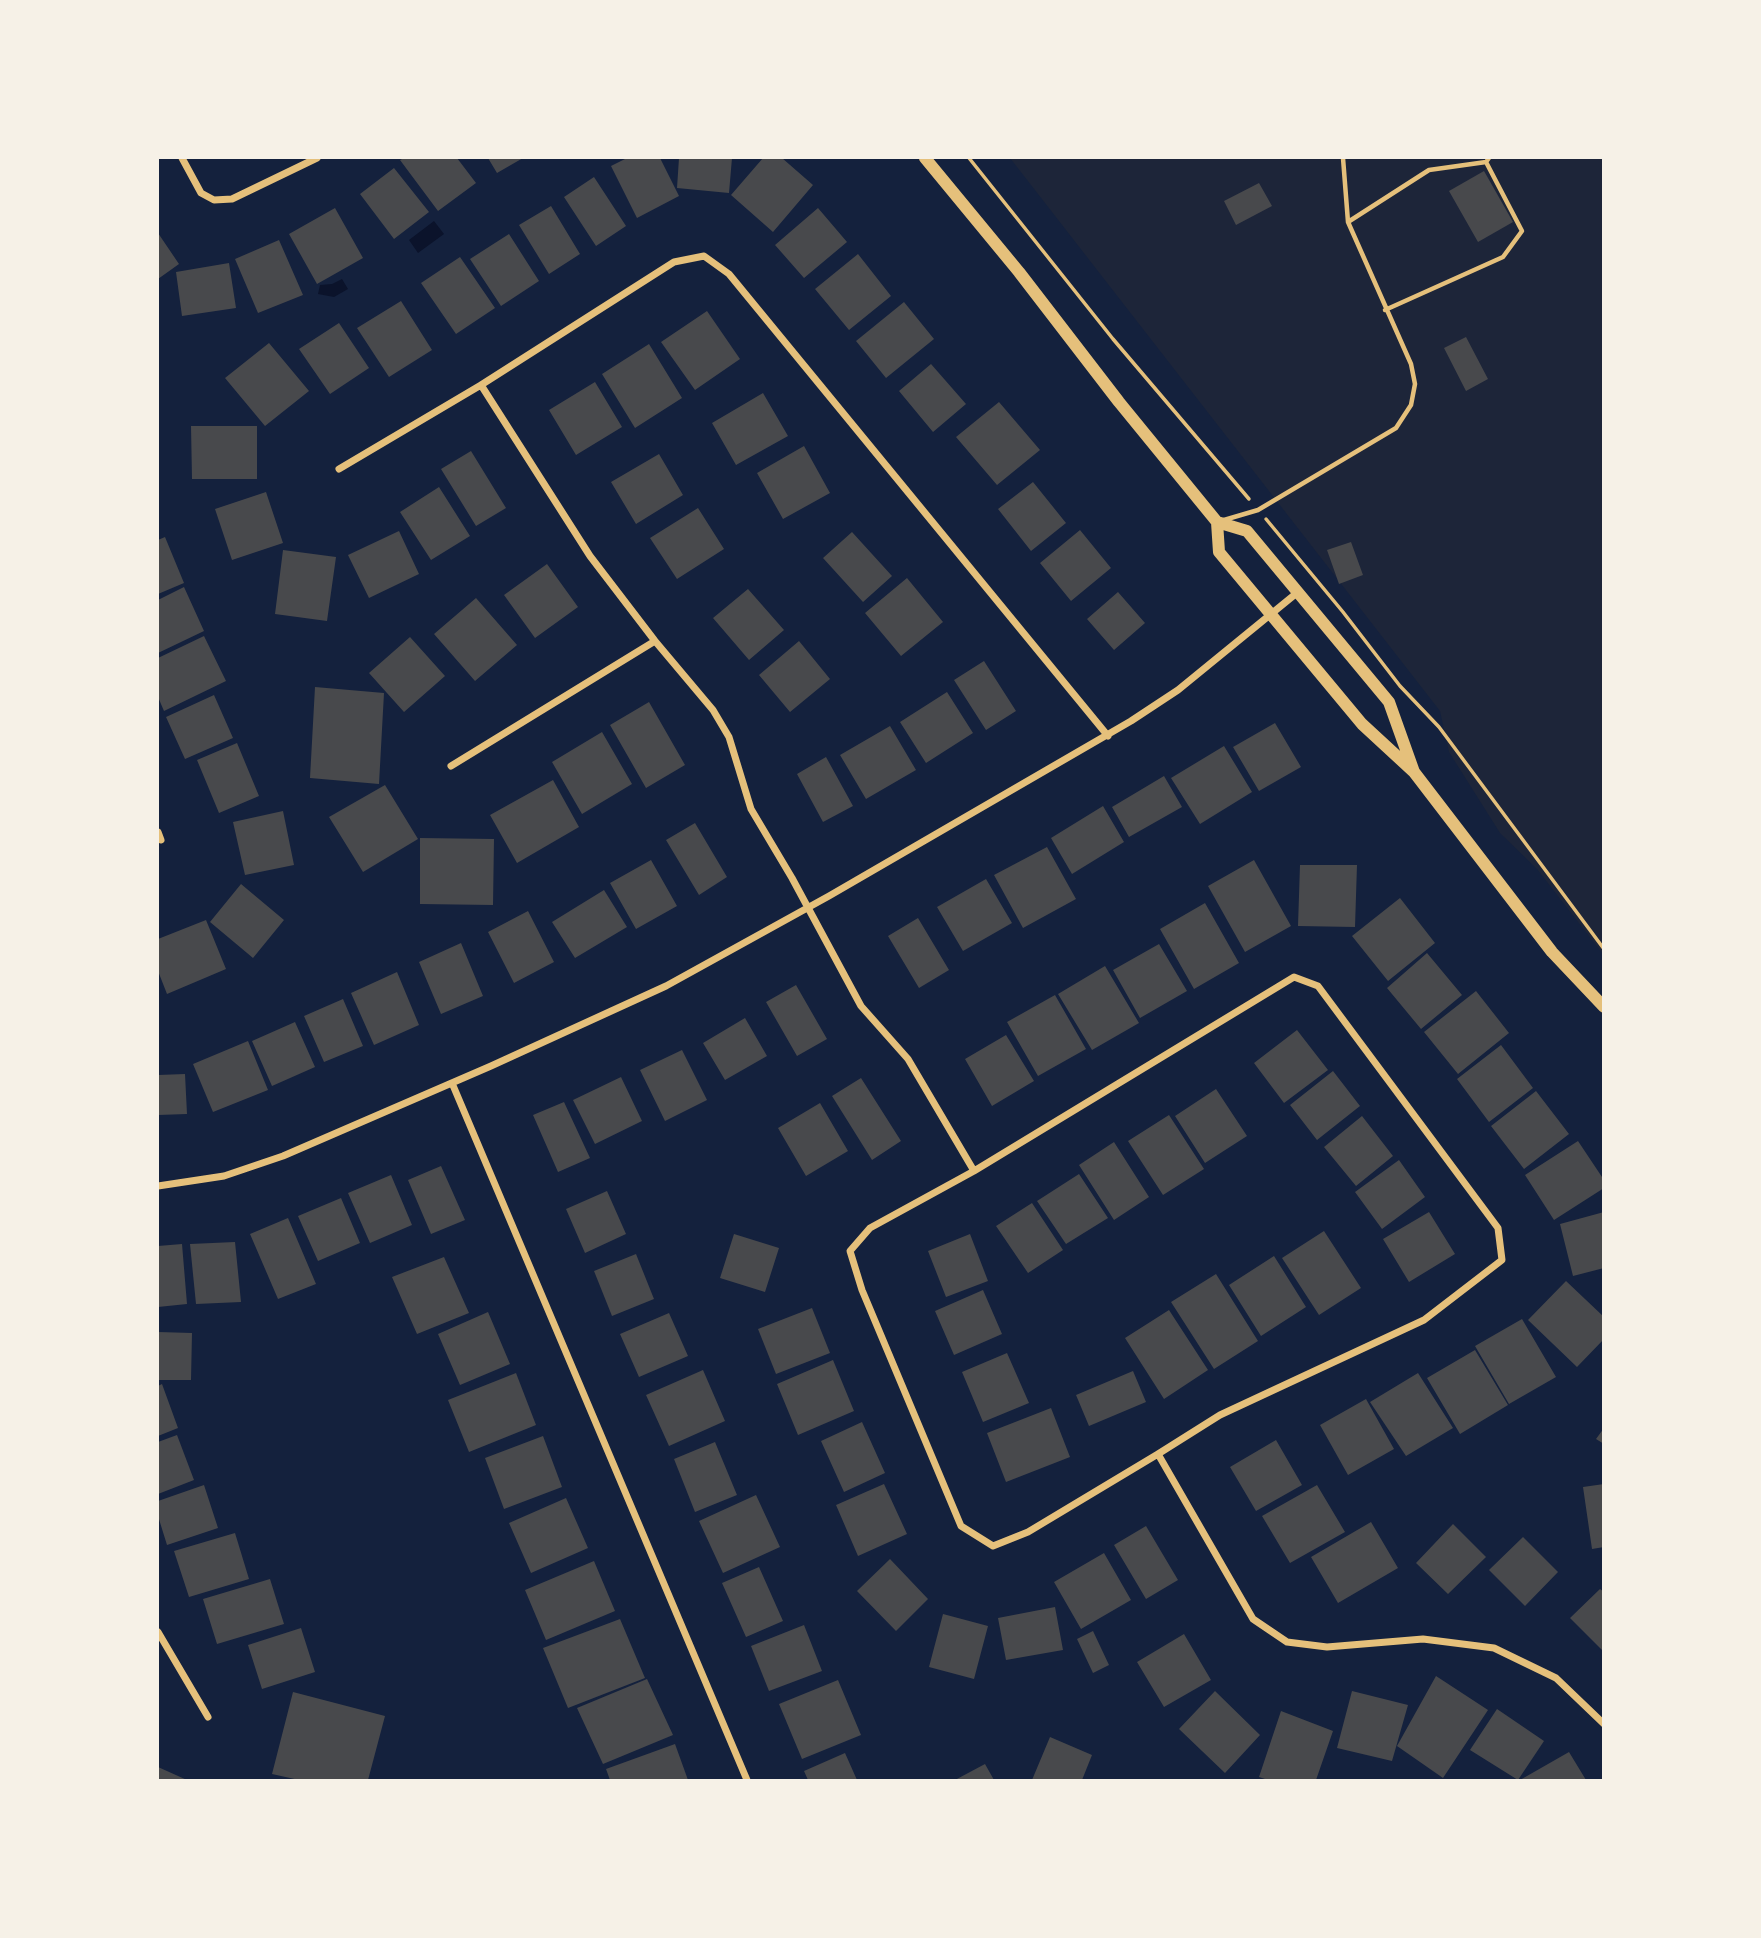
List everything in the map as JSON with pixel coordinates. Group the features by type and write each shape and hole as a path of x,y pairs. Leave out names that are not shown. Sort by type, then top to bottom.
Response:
{"main road":[{"path":"925,158 1217,522 1247,531 1389,702 1414,772"},
{"path":"1217,522 1219,552 1362,724 1414,772 1552,952 1604,1007"}],"street":[{"path":"182,158 201,193 214,200 232,199 317,158"},
{"path":"339,469 481,385 674,262 704,256 729,274 1108,736"},
{"path":"481,385 590,556 655,641 713,710 729,737 751,809 809,907 861,1006 908,1059 974,1171"},
{"path":"158,1186 194,1182 243,1171 283,1156 666,986 1108,736 1178,690 1298,592"},
{"path":"451,766 655,641"},
{"path":"158,832 161,841"},
{"path":"1294,977 1318,986 1498,1228 1502,1261 1424,1320 1220,1415 1158,1454 1028,1532 993,1546 961,1526 862,1290 850,1251 870,1228 974,1171 1294,977"},
{"path":"452,1083 747,1780"},
{"path":"1158,1454 1253,1619 1287,1642 1327,1647 1423,1639 1494,1648 1556,1678 1604,1724"},
{"path":"158,1632 208,1717"}],"lane":[{"path":"1217,522 1258,510 1347,459 1396,428 1411,405 1415,384 1411,364 1348,222 1343,158"},
{"path":"1348,222 1429,170 1488,160 1522,231 1503,257 1385,310"}],"path":[{"path":"969,158 1114,340 1343,612 1400,686 1439,727 1604,949"}],"shaded area":[{"path":"1010,158 1603,158 1603,954 1537,869 1500,833 1449,752 1440,711"},
{"path":"434,221 444,234 418,253 409,240"},
{"path":"342,279 348,289 334,297 318,294 320,285 332,284"}],"building":[{"path":"457,158 476,183 438,211 400,160"},
{"path":"488,158 523,158 497,173"},
{"path":"627,158 660,158 679,196 637,218 611,166"},
{"path":"679,158 732,158 729,193 677,188"},
{"path":"763,158 782,158 813,185 773,232 731,195"},
{"path":"394,168 429,212 394,239 360,194"},
{"path":"1484,171 1513,222 1478,242 1449,191"},
{"path":"594,177 626,226 596,246 564,197"},
{"path":"1259,183 1272,206 1236,225 1224,201"},
{"path":"551,206 580,254 549,274 519,225"},
{"path":"335,208 363,258 317,284 289,234"},
{"path":"818,208 847,242 804,278 775,245"},
{"path":"158,233 179,264 158,279"},
{"path":"509,234 539,281 501,306 470,259"},
{"path":"279,240 303,295 258,313 235,259"},
{"path":"858,254 891,296 849,330 815,289"},
{"path":"460,257 495,308 456,334 421,283"},
{"path":"229,263 236,308 182,316 176,272"},
{"path":"401,301 432,350 389,377 357,328"},
{"path":"904,302 934,339 886,378 856,341"},
{"path":"707,311 740,359 695,390 661,342"},
{"path":"339,323 369,368 330,394 299,349"},
{"path":"1466,337 1488,379 1466,391 1444,348"},
{"path":"269,343 309,391 265,426 225,378"},
{"path":"649,344 682,398 635,428 602,374"},
{"path":"931,364 966,404 933,432 899,391"},
{"path":"595,382 622,427 576,455 549,410"},
{"path":"763,393 788,436 736,465 712,423"},
{"path":"999,402 1040,450 997,485 956,437"},
{"path":"191,426 257,426 257,479 192,479"},
{"path":"804,446 830,493 783,519 757,473"},
{"path":"471,451 506,508 476,526 441,469"},
{"path":"659,454 683,495 636,524 611,482"},
{"path":"1033,482 1066,523 1031,551 998,509"},
{"path":"439,487 470,536 431,560 400,512"},
{"path":"266,492 283,543 232,560 215,509"},
{"path":"698,508 724,549 677,579 650,538"},
{"path":"1080,530 1111,568 1071,601 1040,563"},
{"path":"399,531 419,574 369,598 348,555"},
{"path":"852,532 892,576 863,602 823,558"},
{"path":"165,537 184,583 158,594 158,540"},
{"path":"1351,542 1363,575 1339,584 1327,550"},
{"path":"283,550 336,557 327,621 275,614"},
{"path":"547,564 578,607 535,638 504,595"},
{"path":"907,578 943,622 901,656 865,613"},
{"path":"184,587 204,631 158,653 158,600"},
{"path":"748,589 784,630 749,660 713,618"},
{"path":"1118,592 1145,623 1114,650 1087,619"},
{"path":"476,598 517,645 475,681 434,634"},
{"path":"204,636 226,681 164,711 158,697 158,658"},
{"path":"410,637 445,676 404,712 369,673"},
{"path":"799,641 830,679 790,712 759,675"},
{"path":"984,661 1016,711 986,730 954,680"},
{"path":"315,687 384,693 379,784 310,778"},
{"path":"947,692 973,733 926,763 900,722"},
{"path":"214,695 233,738 185,759 166,717"},
{"path":"649,702 685,765 646,788 610,725"},
{"path":"1275,723 1301,767 1259,791 1233,747"},
{"path":"890,726 916,770 866,799 840,755"},
{"path":"602,732 632,784 582,814 552,762"},
{"path":"237,743 259,796 219,813 197,760"},
{"path":"1224,746 1252,792 1200,824 1171,778"},
{"path":"826,757 853,806 823,822 797,774"},
{"path":"1164,776 1182,807 1129,837 1112,807"},
{"path":"553,780 579,827 517,863 490,815"},
{"path":"385,785 418,839 363,872 329,817"},
{"path":"1103,806 1124,842 1072,874 1051,838"},
{"path":"283,811 294,865 245,875 233,822"},
{"path":"695,823 727,877 699,895 666,840"},
{"path":"420,838 494,839 493,905 420,904"},
{"path":"1047,847 1076,899 1023,928 994,875"},
{"path":"651,860 677,906 636,929 610,883"},
{"path":"1254,860 1291,926 1245,952 1208,886"},
{"path":"1300,865 1357,865 1355,927 1298,926"},
{"path":"986,879 1012,923 963,951 937,907"},
{"path":"241,884 284,920 253,958 210,922"},
{"path":"604,890 627,927 575,958 552,922"},
{"path":"1400,898 1435,943 1388,981 1352,936"},
{"path":"1205,903 1239,963 1194,989 1160,929"},
{"path":"528,911 554,962 514,983 488,932"},
{"path":"918,918 949,970 919,988 888,936"},
{"path":"206,920 226,969 167,994 158,971 158,939"},
{"path":"461,943 483,996 441,1014 419,962"},
{"path":"1159,944 1187,991 1140,1018 1113,970"},
{"path":"1427,953 1462,995 1421,1029 1387,988"},
{"path":"1105,966 1139,1023 1092,1050 1058,994"},
{"path":"397,972 419,1025 374,1045 351,993"},
{"path":"796,985 827,1039 797,1056 766,1002"},
{"path":"1476,991 1509,1033 1458,1074 1424,1032"},
{"path":"1055,995 1086,1049 1038,1076 1007,1022"},
{"path":"343,999 363,1046 324,1062 304,1016"},
{"path":"745,1018 767,1056 725,1080 703,1043"},
{"path":"295,1022 315,1067 272,1086 252,1041"},
{"path":"1297,1030 1328,1070 1284,1103 1254,1063"},
{"path":"1006,1035 1034,1081 992,1106 965,1059"},
{"path":"248,1041 268,1090 213,1112 193,1064"},
{"path":"1501,1045 1533,1088 1489,1122 1457,1079"},
{"path":"682,1050 707,1100 665,1121 640,1070"},
{"path":"1333,1071 1360,1106 1317,1140 1290,1105"},
{"path":"185,1074 187,1114 158,1115 158,1075"},
{"path":"621,1077 642,1121 595,1144 573,1100"},
{"path":"861,1078 901,1141 872,1160 832,1096"},
{"path":"1216,1089 1247,1136 1205,1163 1175,1116"},
{"path":"1536,1091 1569,1134 1524,1169 1491,1126"},
{"path":"564,1102 590,1158 558,1172 533,1115"},
{"path":"820,1103 848,1151 806,1176 778,1128"},
{"path":"1169,1115 1204,1169 1163,1195 1128,1141"},
{"path":"1362,1116 1393,1156 1356,1186 1324,1147"},
{"path":"1578,1141 1604,1180 1604,1188 1554,1220 1525,1175"},
{"path":"1114,1142 1149,1197 1114,1220 1079,1165"},
{"path":"1399,1160 1425,1197 1382,1229 1355,1192"},
{"path":"441,1166 465,1220 431,1234 408,1180"},
{"path":"1079,1174 1108,1218 1066,1244 1037,1201"},
{"path":"391,1175 412,1225 370,1243 348,1193"},
{"path":"607,1191 626,1234 585,1253 566,1209"},
{"path":"341,1198 360,1243 318,1261 298,1216"},
{"path":"1032,1203 1063,1250 1028,1273 996,1226"},
{"path":"1429,1212 1455,1254 1409,1282 1383,1239"},
{"path":"1604,1212 1604,1268 1573,1276 1560,1224"},
{"path":"288,1218 316,1284 278,1299 250,1234"},
{"path":"1324,1231 1361,1288 1319,1315 1282,1258"},
{"path":"734,1234 779,1248 765,1292 720,1278"},
{"path":"970,1234 988,1281 946,1297 928,1251"},
{"path":"235,1242 241,1302 196,1304 190,1244"},
{"path":"182,1244 187,1304 158,1307 158,1246"},
{"path":"636,1254 654,1299 612,1316 594,1271"},
{"path":"1274,1256 1306,1307 1261,1336 1229,1285"},
{"path":"444,1257 469,1313 417,1334 392,1277"},
{"path":"1216,1274 1258,1341 1214,1369 1171,1302"},
{"path":"1566,1281 1604,1317 1604,1339 1577,1367 1528,1320"},
{"path":"983,1290 1002,1334 954,1355 935,1311"},
{"path":"812,1308 830,1353 776,1374 758,1329"},
{"path":"1169,1310 1208,1370 1164,1399 1125,1338"},
{"path":"488,1312 510,1364 460,1385 438,1334"},
{"path":"669,1313 688,1356 639,1377 620,1334"},
{"path":"1522,1319 1556,1377 1509,1404 1475,1346"},
{"path":"158,1332 192,1333 191,1380 158,1380"},
{"path":"1475,1350 1508,1405 1460,1434 1427,1378"},
{"path":"1007,1353 1029,1403 983,1422 962,1372"},
{"path":"833,1360 854,1411 798,1435 777,1384"},
{"path":"703,1370 725,1421 669,1446 646,1395"},
{"path":"1133,1371 1146,1402 1089,1426 1076,1395"},
{"path":"516,1373 536,1425 469,1452 448,1400"},
{"path":"1418,1373 1453,1428 1406,1456 1370,1402"},
{"path":"162,1384 178,1428 158,1436 158,1386"},
{"path":"1366,1399 1394,1449 1348,1475 1320,1425"},
{"path":"1051,1408 1070,1457 1006,1482 987,1433"},
{"path":"862,1422 885,1473 844,1492 821,1441"},
{"path":"1604,1428 1604,1444 1596,1439"},
{"path":"177,1435 194,1480 158,1494 158,1442"},
{"path":"543,1436 562,1487 504,1509 485,1458"},
{"path":"1276,1440 1302,1485 1256,1511 1230,1467"},
{"path":"715,1442 737,1495 695,1512 674,1459"},
{"path":"884,1484 907,1534 858,1556 836,1505"},
{"path":"1604,1484 1604,1547 1592,1549 1583,1487"},
{"path":"204,1485 218,1528 167,1545 158,1516 158,1501"},
{"path":"1317,1485 1345,1532 1290,1563 1262,1516"},
{"path":"756,1495 780,1547 723,1573 699,1521"},
{"path":"566,1498 588,1548 531,1573 509,1523"},
{"path":"1371,1522 1398,1568 1338,1603 1311,1557"},
{"path":"1453,1524 1486,1557 1448,1594 1416,1563"},
{"path":"1146,1526 1178,1580 1146,1599 1114,1545"},
{"path":"235,1533 249,1579 189,1597 174,1551"},
{"path":"1523,1537 1558,1572 1525,1606 1489,1570"},
{"path":"1104,1553 1131,1600 1081,1629 1054,1582"},
{"path":"890,1559 928,1599 896,1631 857,1591"},
{"path":"594,1561 615,1611 546,1640 525,1590"},
{"path":"759,1567 783,1621 746,1637 722,1583"},
{"path":"270,1579 284,1624 217,1644 203,1599"},
{"path":"1600,1589 1604,1592 1604,1652 1570,1618"},
{"path":"1055,1607 1063,1650 1006,1660 998,1618"},
{"path":"943,1614 988,1626 974,1679 929,1667"},
{"path":"620,1619 645,1678 568,1708 543,1648"},
{"path":"804,1625 822,1671 769,1691 751,1646"},
{"path":"301,1628 315,1672 262,1689 248,1645"},
{"path":"1093,1631 1109,1665 1093,1673 1077,1639"},
{"path":"1184,1634 1211,1680 1164,1707 1137,1662"},
{"path":"1436,1676 1488,1710 1443,1778 1397,1746"},
{"path":"647,1679 673,1735 603,1764 577,1708"},
{"path":"838,1680 861,1735 802,1759 779,1704"},
{"path":"1215,1691 1260,1735 1225,1773 1179,1729"},
{"path":"1352,1691 1408,1705 1392,1761 1337,1748"},
{"path":"293,1692 385,1716 368,1780 299,1780 272,1774"},
{"path":"1497,1709 1544,1741 1518,1780 1470,1750"},
{"path":"1281,1711 1333,1731 1316,1780 1268,1780 1259,1777"},
{"path":"1050,1737 1092,1755 1082,1780 1032,1780"},
{"path":"675,1744 688,1780 610,1780 606,1769"},
{"path":"1569,1752 1586,1780 1520,1780"},
{"path":"845,1753 857,1780 808,1780 804,1771"},
{"path":"985,1764 994,1780 955,1780"},
{"path":"158,1767 187,1780 158,1780"}]}
